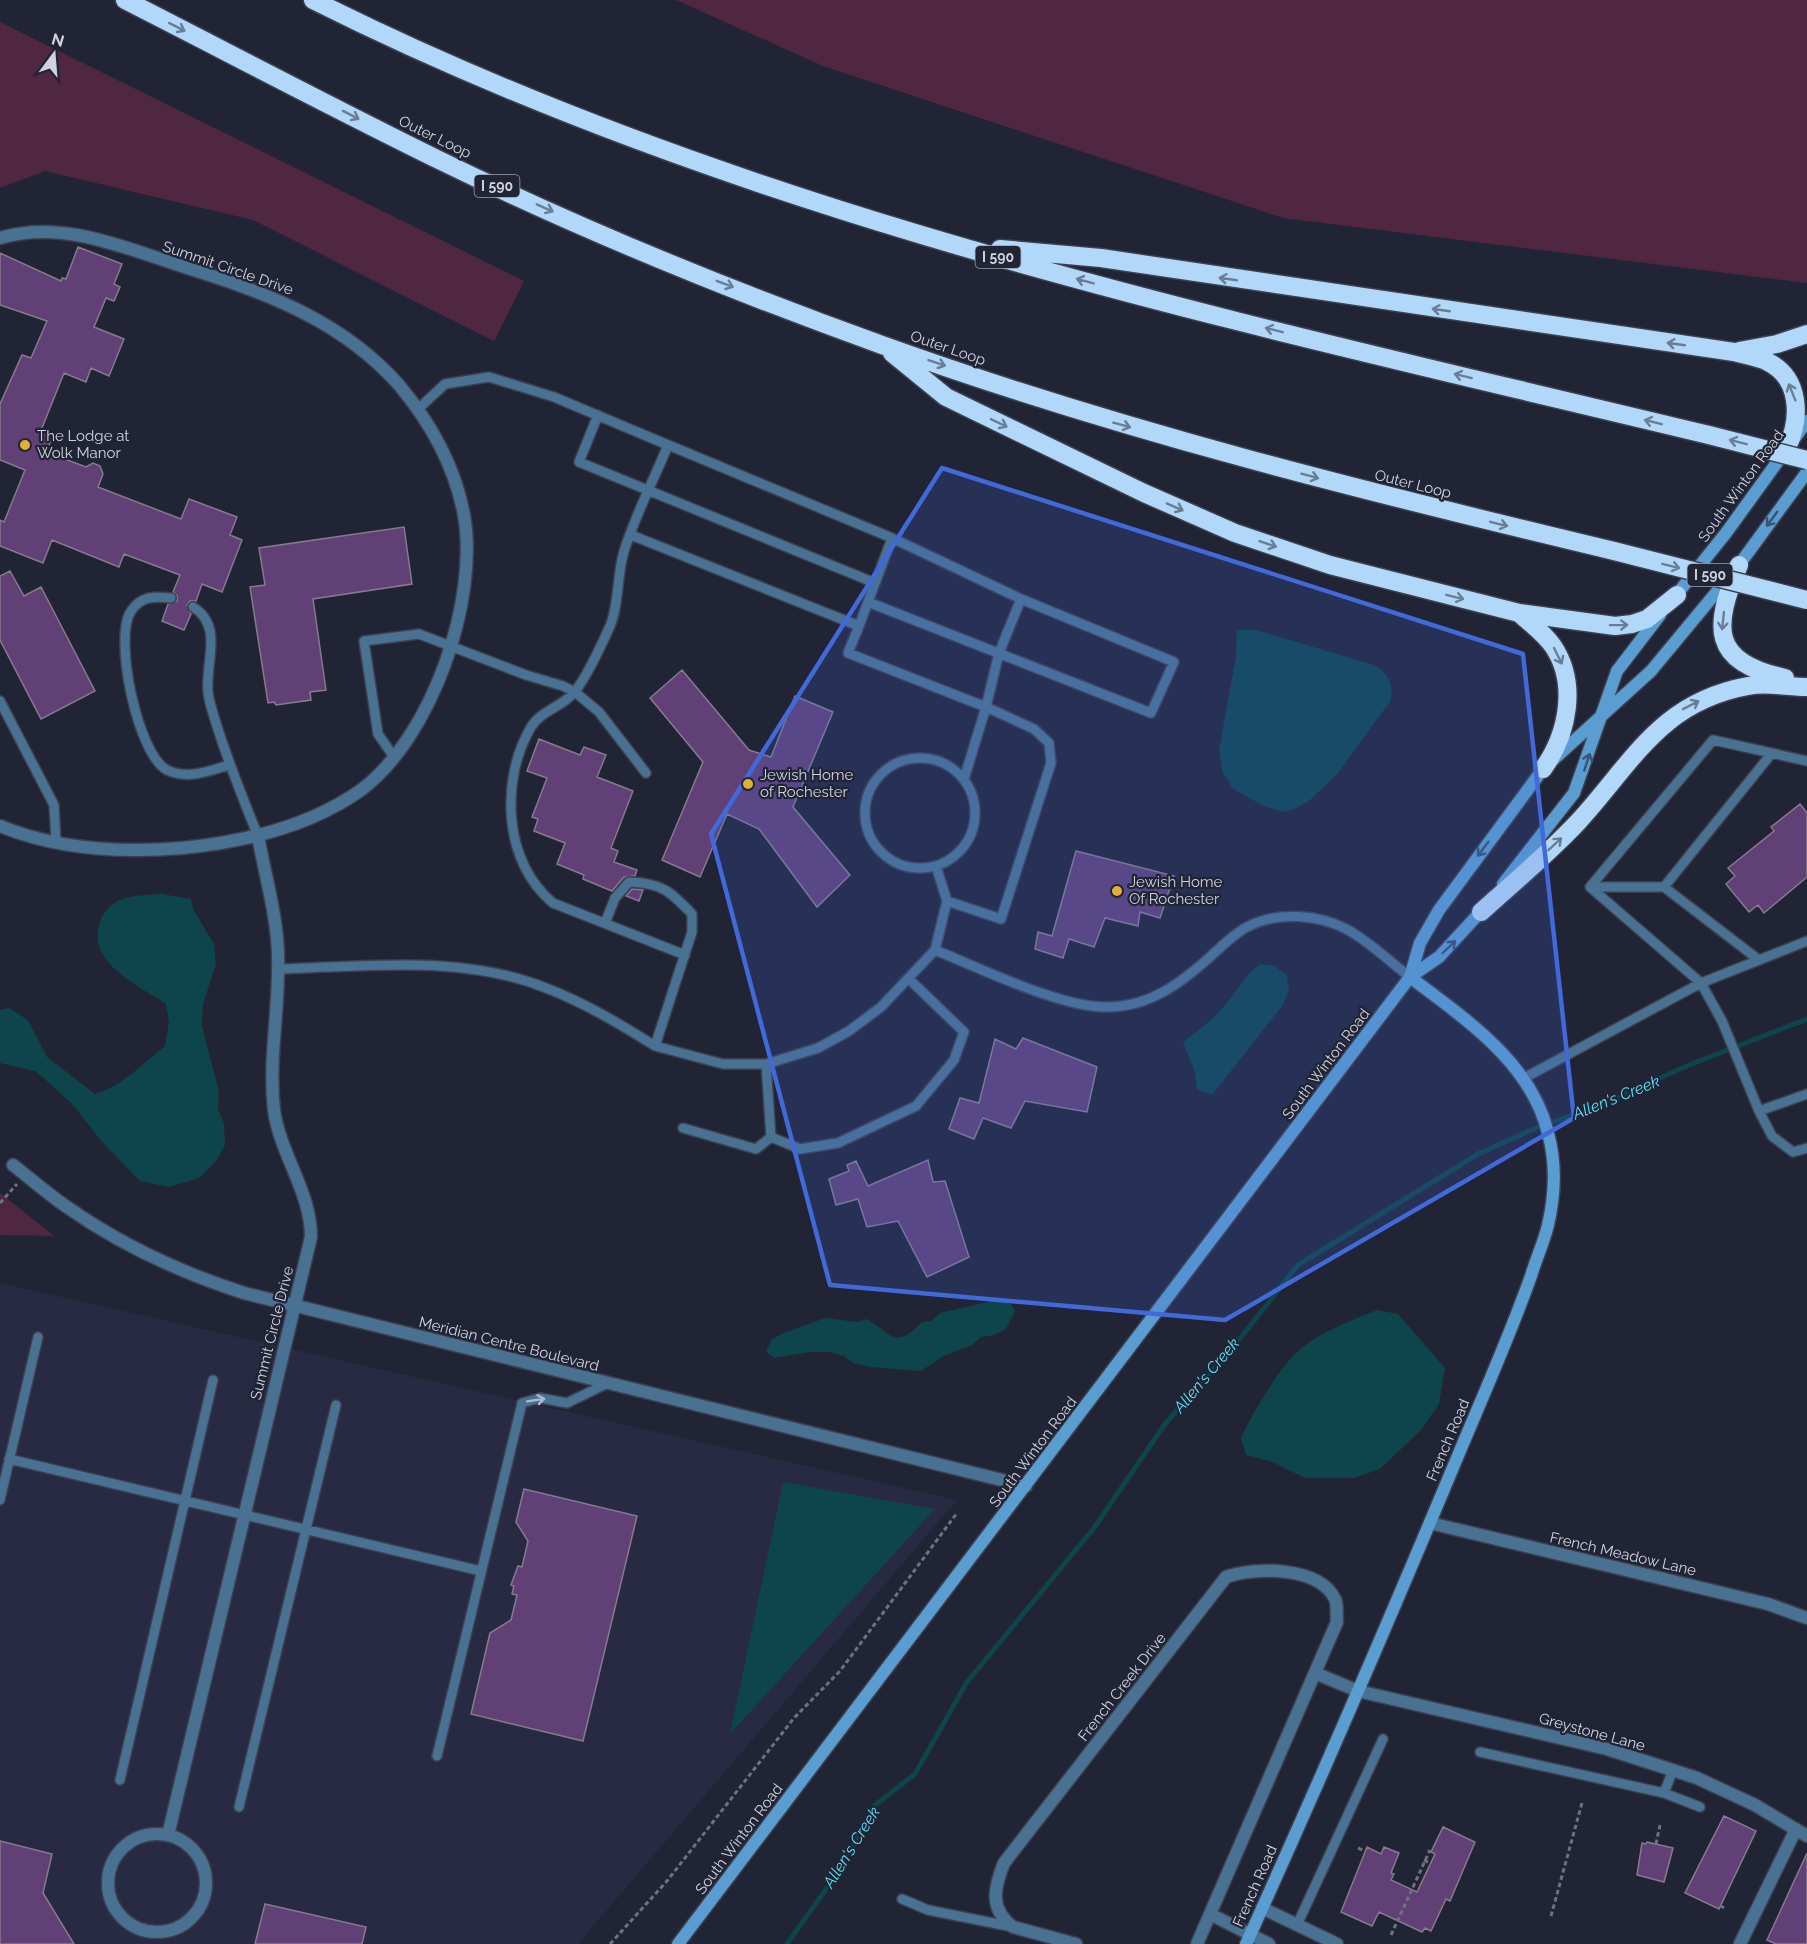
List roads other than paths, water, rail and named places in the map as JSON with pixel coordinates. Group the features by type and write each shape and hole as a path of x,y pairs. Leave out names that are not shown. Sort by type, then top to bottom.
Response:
{"highway":[{"name":"Outer Loop","path":"124,0 442,161 646,253 881,345 1106,421 1353,488 1807,600"},
{"name":"I 590","path":"313,0 406,47 651,147 954,245 1164,303 1807,460"},
{"path":"954,245 1101,258 1734,352 1772,365 1790,386 1797,413 1787,448"},
{"path":"1734,352 1777,344 1807,334"},
{"path":"881,345 946,397 1189,514 1257,541 1330,565 1519,613 1623,626 1647,619 1677,595"},
{"path":"1739,565 1722,616 1724,642 1737,659 1757,671 1807,685"},
{"path":"1519,613 1553,647 1562,665 1566,684 1564,725 1555,751 1544,769"},
{"path":"1481,912 1569,831 1644,742 1680,711 1709,696 1750,685 1807,685"}],"main road":[{"name":"South Winton Road","path":"678,1944 1410,977 1439,957 1481,912 1574,793 1621,665 1677,595 1807,421"},
{"name":"South Winton Road","path":"1410,977 1420,943 1439,910 1544,769 1651,671 1739,565 1807,472"},
{"name":"French Road","path":"1248,1939 1358,1692 1520,1305 1548,1226 1553,1199 1552,1154 1548,1132 1540,1104 1524,1078 1465,1020 1410,977"}],"street":[{"name":"Summit Circle Drive","path":"0,238 17,232 46,230 80,235 274,298 324,323 355,345 392,378 436,437 446,458 464,514 466,572 458,617 426,709 394,757 370,782 321,814 258,836 158,850 117,850 56,842 0,826"},
{"name":"Summit Circle Drive","path":"168,1835 311,1237 311,1217 275,1116 271,1082 278,1005 278,951 258,836"},
{"name":"Meridian Centre Boulevard","path":"13,1165 67,1207 119,1240 205,1280 293,1307 1026,1486"},
{"name":"French Meadow Lane","path":"1430,1523 1768,1604 1807,1618"},
{"name":"French Creek Drive","path":"1013,1927 999,1914 996,1904 996,1883 1004,1863 1226,1577 1238,1573 1290,1572 1308,1576 1325,1585 1336,1600 1336,1622 1197,1944"},
{"path":"1315,1673 1358,1692"},
{"name":"Greystone Lane","path":"1358,1692 1607,1749 1673,1770 1716,1787 1807,1836"},
{"path":"1740,1944 1796,1829"},
{"path":"153,1834 168,1835 184,1842 197,1853 204,1868 207,1885 203,1902 194,1916 181,1926 164,1931 147,1931 128,1922 112,1903 109,1888 110,1872 115,1858 132,1842 153,1834"},
{"path":"1262,1908 1337,1944"},
{"path":"1210,1914 1248,1939 1269,1944"},
{"path":"1013,1927 1076,1944"}],"lane":[{"path":"417,410 445,384 489,377 554,397 892,538 1021,599 1174,662 1152,713 868,602"},
{"path":"597,415 579,462 875,583"},
{"path":"666,444 668,445 623,554 611,624 575,692 543,714 531,726 515,765 510,793 510,816 520,852 538,890 552,903 685,955"},
{"path":"631,535 859,626"},
{"path":"892,538 848,653 986,707 1034,729 1049,743 1051,763 1001,919 947,901"},
{"path":"171,598 153,596 142,600 127,619 127,675 136,713 154,756 164,769 194,775 229,765"},
{"path":"964,779 986,707 999,653 1021,599"},
{"path":"193,607 204,614 212,630 207,673 208,694 229,765 258,836"},
{"path":"394,757 378,734 364,641 419,634 575,692 599,712 646,773"},
{"path":"0,701 54,805 56,842"},
{"path":"1590,887 1713,740 1807,761"},
{"path":"1664,887 1772,753"},
{"path":"915,758 933,759 950,767 964,779 972,795 975,812 973,830 965,846 952,858 936,866 909,866 884,855 872,841 865,824 865,805 870,787 881,773 897,762 915,758"},
{"path":"278,969 435,965 496,973 545,987 572,999 600,1012 655,1046 723,1064 766,1064 818,1048 849,1031 881,1007 935,950 947,901 936,866"},
{"path":"605,923 615,898 629,882 648,882 669,890 692,914 692,932 655,1046"},
{"path":"1590,887 1664,887 1759,960"},
{"path":"1590,887 1701,983 1722,1021 1750,1091 1772,1136 1793,1152 1807,1148"},
{"path":"935,950 1055,997 1082,1005 1108,1007 1142,1002 1169,990 1246,927 1268,919 1311,918 1349,931 1410,977"},
{"path":"1524,1078 1701,983 1807,941"},
{"path":"771,1137 800,1149 837,1143 916,1106 954,1060 964,1032 909,980"},
{"path":"766,1064 771,1137"},
{"path":"1759,1111 1807,1094"},
{"path":"683,1128 756,1149 771,1137"},
{"path":"0,1500 38,1337"},
{"path":"120,1780 213,1380"},
{"path":"437,1756 522,1403 540,1398 567,1403 608,1383"},
{"path":"238,1807 336,1405"},
{"path":"9,1459 481,1571"},
{"path":"1298,1925 1383,1739"},
{"path":"1480,1752 1664,1793 1700,1807"},
{"path":"1664,1793 1673,1770"},
{"path":"902,1899 928,1910 1013,1927"}],"waterway":[{"name":"Allen's Creek","path":"787,1944 841,1868 874,1806 915,1774 967,1682 1094,1528 1165,1424 1235,1345 1298,1265 1478,1154 1536,1128 1596,1107 1689,1065 1807,1019"}],"place":[{"name":"The Lodge at Wolk Manor","path":"25,445"},
{"name":"Jewish Home of Rochester","path":"748,784"},
{"name":"Jewish Home Of Rochester","path":"1117,891"}]}
